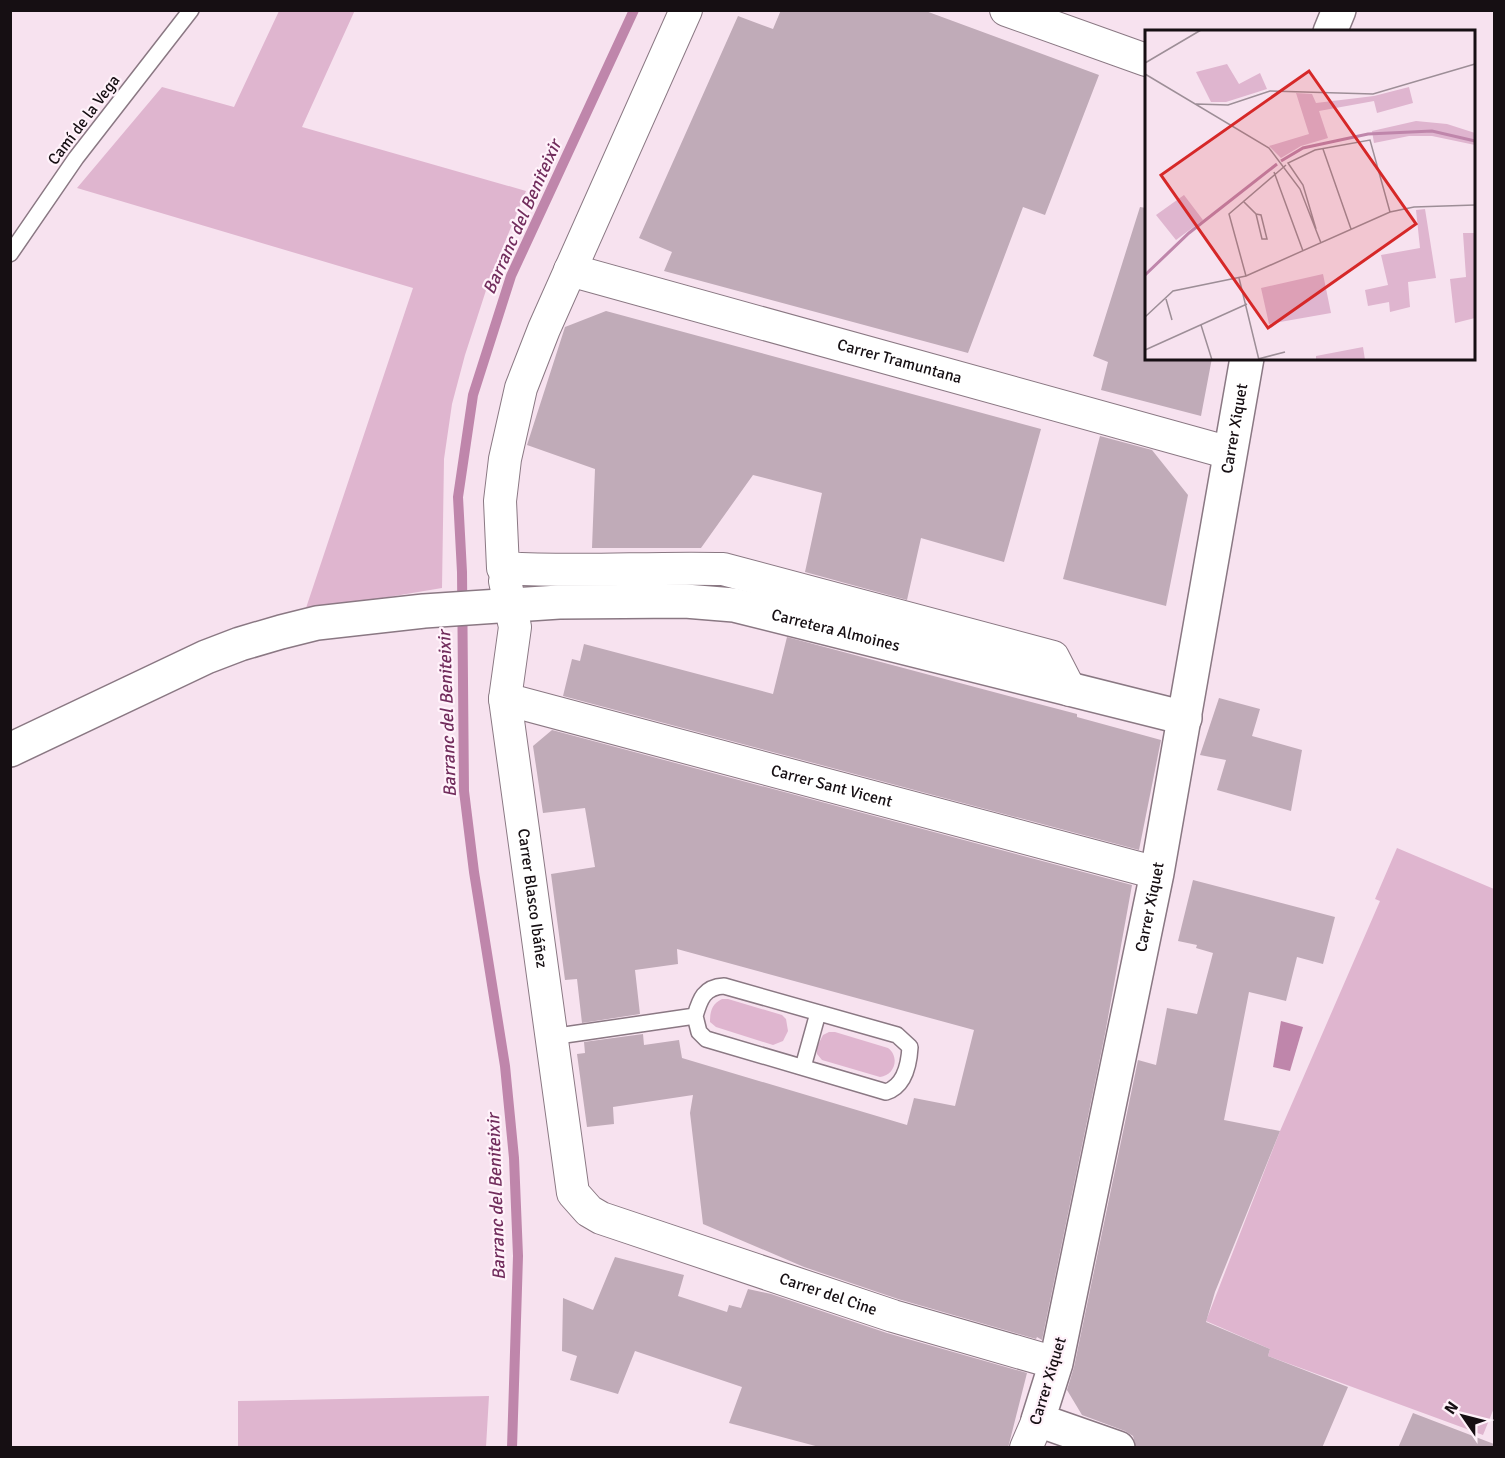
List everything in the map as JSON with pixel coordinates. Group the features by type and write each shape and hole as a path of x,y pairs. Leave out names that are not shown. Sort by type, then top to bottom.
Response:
{"street":[{"name":"Carrer Blasco Ibáñez","path":"601,1218 589,1211 573,1193 551,1038 505,699 515,627 503,568 500,501 505,459 521,388 570,270 686,10"},
{"path":"1006,10 1145,60"},
{"path":"1331,30 1339,10"},
{"name":"Carrer Tramuntana","path":"570,270 1230,453"},
{"name":"Carrer Xiquet","path":"1032,1434 1056,1363 1157,873 1247,360"},
{"path":"503,568 555,571 723,569 1053,657 1070,690"},
{"name":"Carretera Almoines","path":"10,750 206,657 281,632 317,623 424,610 559,602 685,601 734,604 1185,718"},
{"name":"Carrer Sant Vicent","path":"505,699 1157,873"},
{"name":"Carrer del Cine","path":"601,1218 893,1316 1056,1363"},
{"path":"1032,1434 1118,1448"}],"lane":[{"name":"Camí de la Vega","path":"10,254 76,158 191,10"},
{"path":"724,986 897,1035 910,1047 906,1069 896,1089 886,1092 706,1039 699,1032 695,1016 700,999 707,990 724,986"},
{"path":"803,1067 818,1013"},
{"path":"551,1038 695,1016"}],"shaded area":[{"path":"355,10 302,127 526,191 490,278 452,404 444,459 442,588 305,611 413,288 77,188 162,87 234,107 279,11"},
{"path":"1397,848 1494,889 1494,1408 1483,1435 1268,1356 1270,1349 1206,1321 1280,1131 1380,901 1375,899"},
{"path":"722,999 782,1015 786,1019 788,1031 783,1041 773,1045 716,1027 710,1022 711,1011"},
{"path":"1281,1021 1303,1027 1290,1071 1273,1067"},
{"path":"829,1032 888,1048 895,1061 892,1069 885,1076 880,1077 822,1060 817,1054 817,1047 823,1035"},
{"path":"489,1396 486,1447 238,1447 238,1401"}],"building":[{"path":"781,10 923,10 1099,75 1045,215 1023,207 968,353 664,271 672,252 639,238 738,16 773,29"},
{"path":"1140,207 1145,208 1145,360 1212,360 1201,416 1101,390 1108,362 1093,356"},
{"path":"606,311 1041,429 1004,562 921,538 907,600 805,572 822,493 753,475 701,548 592,548 595,469 527,445 565,327"},
{"path":"1100,436 1152,450 1188,495 1166,606 1063,579"},
{"path":"787,637 1077,714 1077,717 1161,740 1139,850 563,696 572,659 580,661 584,644 773,694"},
{"path":"1219,698 1260,709 1252,736 1302,750 1291,811 1217,790 1226,760 1200,755"},
{"path":"552,730 1132,885 1105,1034 1042,1340 898,1299 804,1267 703,1224 690,1113 693,1095 613,1107 614,1124 587,1127 577,1054 585,1053 584,1042 643,1034 644,1045 679,1040 682,1058 907,1125 914,1098 955,1106 974,1030 677,949 678,964 635,970 640,1014 582,1023 577,979 565,980 551,874 595,867 585,808 543,813 533,746"},
{"path":"1193,880 1335,917 1323,964 1297,957 1286,1001 1249,992 1224,1120 1280,1131 1215,1292 1206,1322 1270,1349 1268,1356 1348,1387 1322,1448 1136,1448 1133,1436 1125,1431 1082,1415 1067,1390 1074,1367 1138,1060 1156,1065 1167,1008 1197,1014 1213,953 1196,948 1197,945 1178,941"},
{"path":"615,1257 684,1275 678,1296 727,1312 729,1305 741,1308 748,1289 771,1294 887,1333 1027,1373 1008,1448 823,1448 729,1423 742,1387 635,1351 618,1394 570,1380 577,1356 562,1351 563,1298 593,1310"},
{"path":"1413,1413 1494,1444 1494,1448 1398,1448"}],"waterway":[{"name":"Barranc del Beniteixir","path":"512,1448 518,1256 514,1158 505,1066 474,872 464,791 462,572 458,497 473,395 511,276 634,10"}]}
